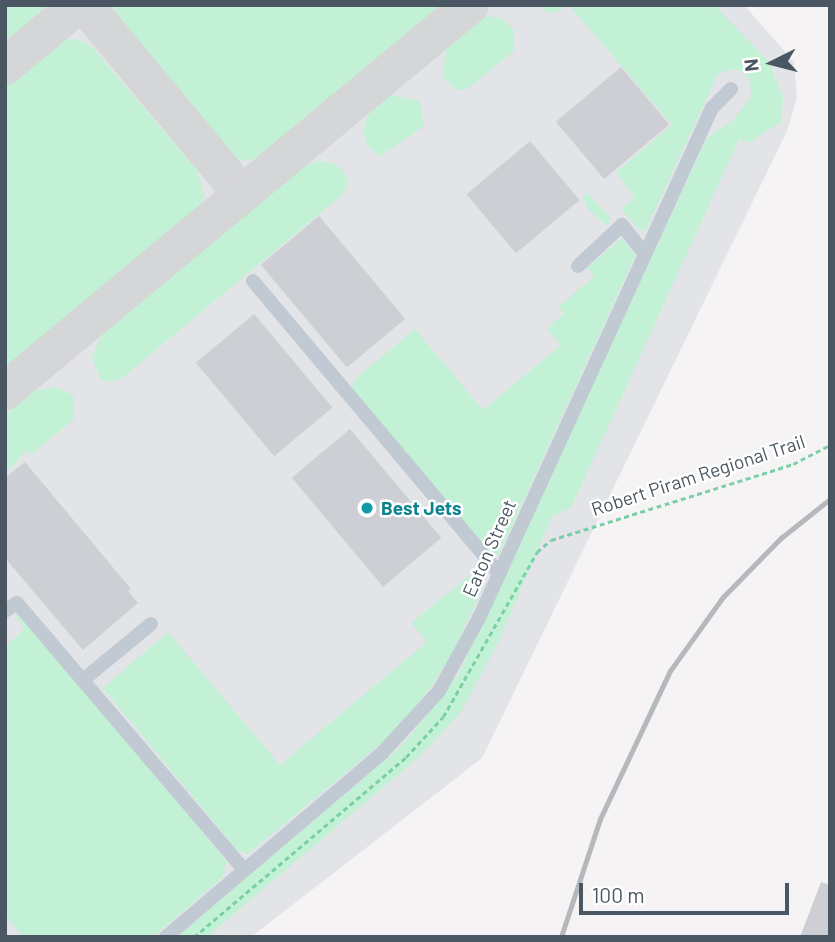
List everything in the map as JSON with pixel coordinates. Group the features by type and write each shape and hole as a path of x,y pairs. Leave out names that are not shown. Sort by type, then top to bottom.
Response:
{"lane":[{"name":"Eaton Street","path":"166,937 382,753 429,705 454,667 499,573 712,108 731,89"},
{"path":"578,266 622,225 645,254"},
{"path":"253,281 499,573"},
{"path":"5,611 17,603 244,870"},
{"path":"83,680 150,624"}],"path":[{"name":"Robert Piram Regional Trail","path":"573,529 793,464 830,446"}],"shaded area":[{"path":"5,5 744,5 794,62 797,97 787,131 482,758 251,937 5,937"}],"green space":[{"path":"5,5 46,5 5,44"},
{"path":"115,5 444,5 262,157 243,161 226,153 119,26"},
{"path":"535,5 569,5 552,14"},
{"path":"569,5 714,5 769,62 783,97 781,122 748,143 739,139 571,508 552,516 499,641 461,712 420,756 207,937 177,937 402,746 458,675 707,138 732,121 751,97 750,79 743,72 735,69 718,74 645,231 639,229 621,209 635,197 616,172 672,125"},
{"path":"484,16 501,18 513,29 514,51 467,89 456,90 443,76 446,45"},
{"path":"77,39 91,46 196,169 205,196 197,210 5,372 5,87 61,40"},
{"path":"391,95 420,101 424,126 381,156 368,147 363,131 371,108"},
{"path":"319,161 335,164 345,173 348,184 342,195 121,379 105,382 100,378 92,359 101,335 302,166"},
{"path":"587,193 610,217 608,226 589,210 583,197"},
{"path":"622,238 635,256 499,554 492,557 351,390 355,379 415,329 483,410 561,345 547,329 564,313 559,306 595,276 587,268"},
{"path":"56,387 74,396 74,419 31,455 27,450 5,473 5,415 34,391"},
{"path":"480,567 484,586 449,659 422,700 384,741 248,854 237,850 103,688 168,632 280,765 427,642 411,623"},
{"path":"18,612 227,862 222,878 153,937 23,937 5,915 5,646 25,629 15,616"}],"building":[{"path":"621,67 669,124 604,179 556,122"},
{"path":"530,141 579,200 516,253 466,194"},
{"path":"319,216 405,319 347,368 261,265"},
{"path":"254,314 332,407 274,456 196,363"},
{"name":"Best Jets","path":"350,429 441,538 383,587 292,478"},
{"path":"25,462 131,589 128,591 138,603 83,650 5,558 5,478"},
{"path":"821,882 830,885 830,937 800,937"}],"taxiway":[{"path":"5,66 78,5"},
{"path":"85,5 242,194"},
{"path":"5,391 470,5"}],"railway":[{"path":"561,937 600,819 670,671 723,597 781,538 830,499"}],"place":[{"name":"Best Jets","path":"367,508"}]}
